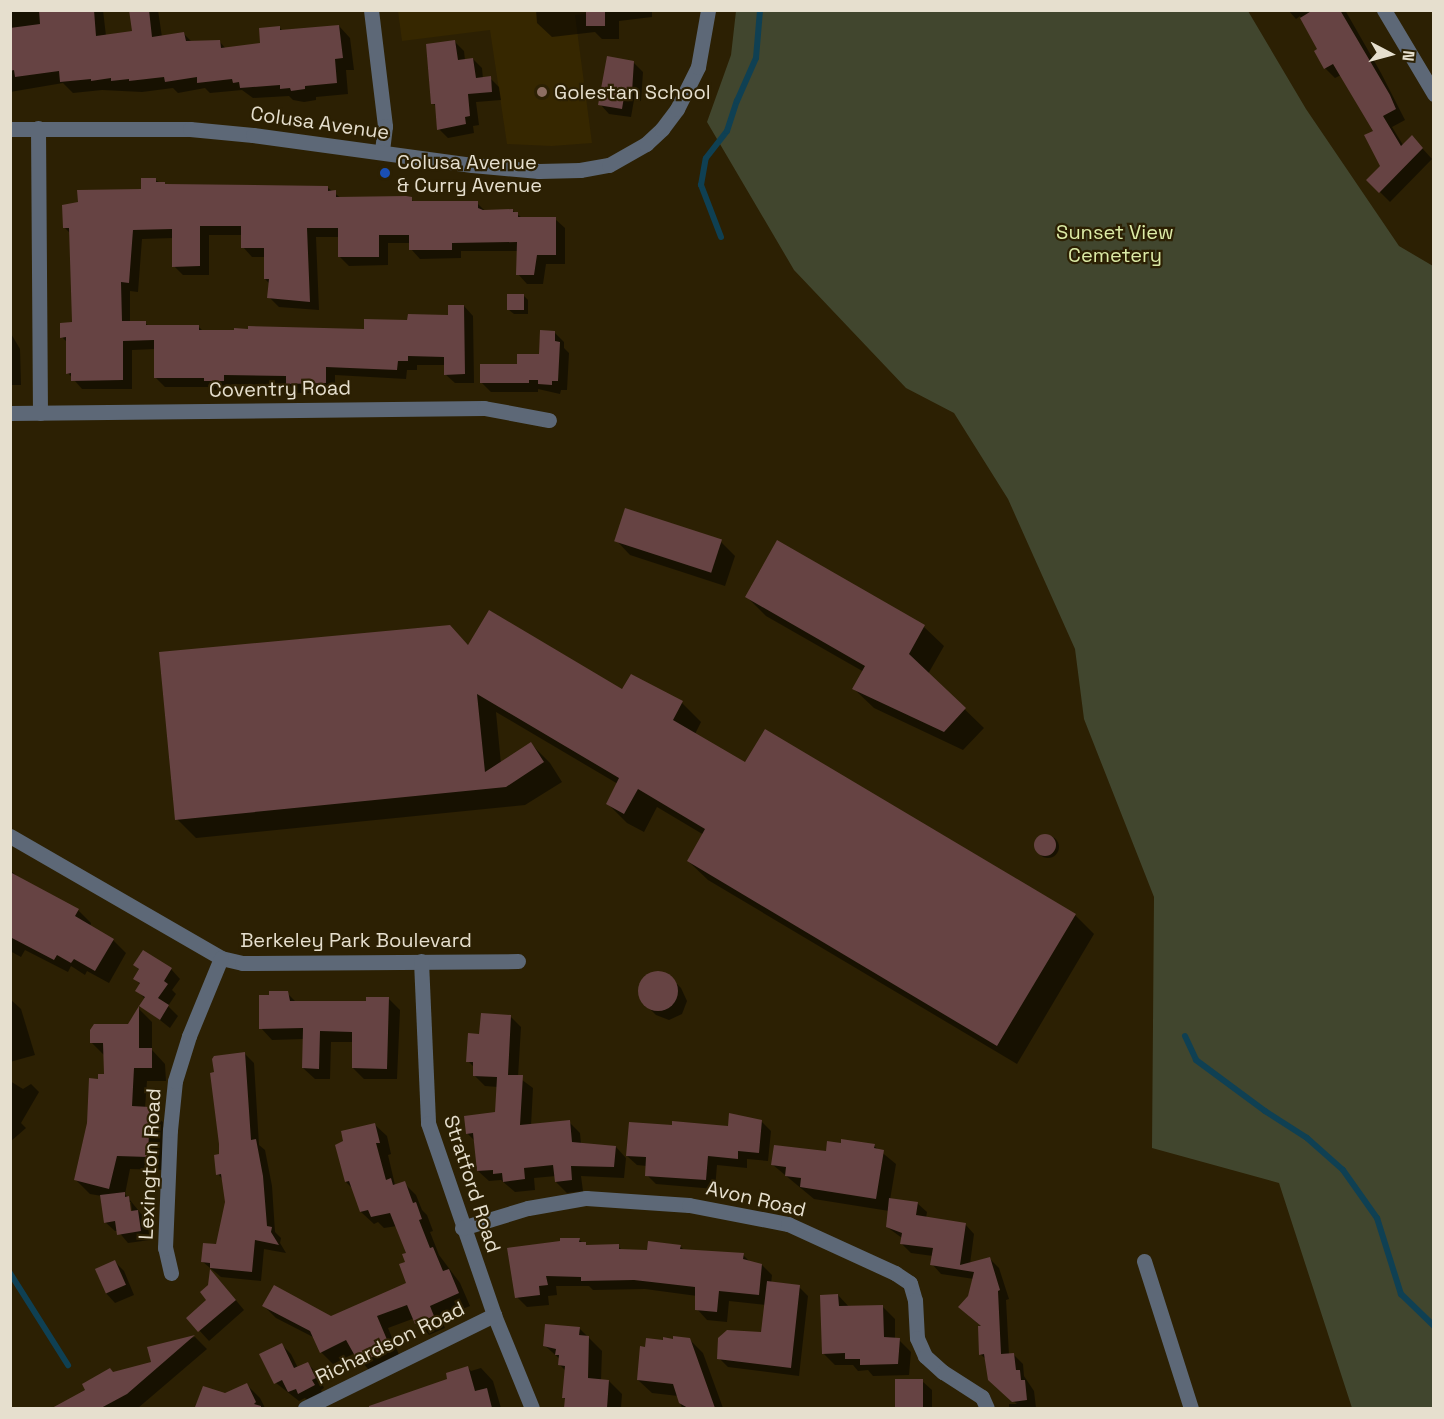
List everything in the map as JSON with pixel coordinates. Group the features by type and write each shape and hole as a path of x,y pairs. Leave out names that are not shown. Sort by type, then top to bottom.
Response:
{"street":[{"path":"371,10 385,126 382,152"},
{"name":"Colusa Avenue","path":"10,129 190,129 539,171 580,170 609,165 646,144 662,129 677,109 698,67 708,10"},
{"path":"1384,10 1434,94"},
{"path":"38,128 40,413"},
{"name":"Coventry Road","path":"10,413 484,408 549,420"},
{"name":"Berkeley Park Boulevard","path":"10,836 221,958 242,963 518,961"},
{"name":"Lexington Road","path":"171,1272 165,1248 170,1130 175,1081 189,1036 221,958"},
{"name":"Stratford Road","path":"421,961 428,1123 462,1228 532,1408"},
{"name":"Avon Road","path":"462,1228 528,1208 586,1198 689,1205 788,1224 895,1273 910,1283 915,1300 917,1338 925,1356 943,1372 982,1397 987,1408"},
{"path":"1144,1261 1191,1408"},
{"name":"Richardson Road","path":"305,1408 494,1315"}],"shaded area":[{"name":"Golestan School","path":"398,11 608,11 575,15 592,143 552,146 507,144 490,30 402,41"}],"green space":[{"name":"Sunset View Cemetery","path":"736,11 1248,11 1306,109 1399,246 1433,266 1433,1408 1352,1408 1279,1183 1152,1148 1154,897 1084,719 1075,649 1008,499 954,413 906,388 794,270 707,122 731,55"}],"building":[{"path":"39,10 94,10 96,36 132,31 129,10 149,10 152,37 184,32 186,41 220,40 221,48 260,43 259,28 280,26 280,30 339,25 343,58 335,59 337,83 305,86 305,89 291,91 290,88 280,89 280,85 240,88 239,82 233,83 232,79 197,83 197,77 165,82 164,77 129,81 129,79 111,81 111,78 60,82 59,71 15,77 14,70 10,71 10,28 40,24"},
{"path":"586,10 605,10 605,26 586,26"},
{"path":"1313,10 1340,10 1390,95 1396,109 1383,116 1401,146 1412,135 1423,148 1379,193 1366,180 1380,166 1364,135 1373,131 1333,64 1324,69 1314,51 1317,49 1300,18"},
{"path":"455,40 458,60 473,58 476,78 491,76 492,92 468,94 470,116 465,117 466,124 437,130 435,104 431,104 426,44"},
{"path":"607,56 634,61 632,92 625,91 622,109 598,105"},
{"path":"141,178 156,178 156,182 165,182 165,184 328,186 328,191 336,190 336,197 406,196 412,197 412,201 478,201 478,208 483,210 513,209 513,212 518,212 518,217 556,217 556,255 537,255 534,275 516,275 517,242 452,243 452,250 409,250 409,235 379,235 379,257 338,257 338,228 307,228 310,302 267,298 269,279 264,279 264,248 241,248 241,226 200,226 200,266 172,267 172,229 133,230 129,283 121,282 122,321 146,321 146,325 199,325 199,330 248,329 248,326 364,329 364,319 407,320 408,314 448,315 448,305 464,305 465,374 444,375 444,357 408,356 408,361 398,361 397,370 326,367 326,383 286,384 286,376 224,375 224,381 204,381 204,378 154,378 154,340 123,341 123,380 71,381 71,373 66,374 66,337 60,338 60,323 72,322 69,228 63,228 62,205 78,202 77,190 141,189"},
{"path":"507,294 524,294 524,310 507,310"},
{"path":"540,330 555,331 555,341 560,342 558,381 552,381 552,385 538,384 538,380 529,380 529,383 480,383 480,364 517,364 517,354 539,354"},
{"path":"625,508 722,540 711,573 614,541"},
{"path":"777,540 925,625 909,654 966,708 944,732 852,689 865,666 745,597"},
{"path":"489,610 622,689 631,674 683,701 673,720 745,762 765,729 1076,914 997,1046 687,861 705,829 638,789 624,814 606,804 619,778 477,694 485,772 531,742 544,762 506,787 175,820 159,652 450,625 468,645"},
{"path":"1045,834 1053,837 1056,845 1053,853 1045,856 1037,853 1034,845 1037,837"},
{"path":"10,872 79,909 75,916 114,939 95,971 74,959 71,963 57,955 54,960 10,937"},
{"path":"143,950 172,968 164,981 168,984 158,998 169,1005 160,1020 139,1006 145,997 135,991 140,983 133,979 139,969 133,965"},
{"path":"658,971 672,977 678,991 672,1005 658,1011 644,1005 638,991 644,977"},
{"path":"269,991 288,991 290,1001 366,1001 366,997 389,997 387,1069 352,1068 352,1032 320,1031 319,1069 302,1068 303,1028 259,1029 259,995 269,995"},
{"path":"139,1006 139,1048 152,1048 152,1068 134,1068 132,1106 150,1107 148,1157 117,1156 109,1189 74,1180 87,1123 89,1078 98,1079 98,1074 104,1074 103,1043 90,1043 90,1030 94,1024 128,1024"},
{"path":"481,1013 511,1015 508,1075 523,1075 520,1125 570,1120 572,1142 616,1146 614,1167 571,1166 572,1180 555,1182 553,1165 524,1168 525,1179 503,1182 502,1173 493,1174 493,1170 477,1171 473,1133 466,1134 464,1116 495,1112 497,1077 473,1076 473,1062 466,1062 468,1033 479,1034"},
{"path":"245,1052 251,1140 256,1139 263,1176 267,1226 272,1227 271,1232 279,1245 255,1240 252,1272 210,1268 210,1263 201,1262 203,1243 216,1244 225,1202 221,1174 216,1175 214,1155 219,1154 219,1144 210,1073 214,1072 212,1059 214,1056"},
{"path":"729,1113 762,1120 759,1153 738,1151 738,1159 708,1156 706,1180 645,1176 646,1157 626,1156 629,1122 672,1125 672,1121 728,1126"},
{"path":"375,1123 380,1143 376,1143 386,1180 391,1178 393,1185 405,1181 413,1203 416,1202 422,1219 419,1220 430,1248 433,1247 443,1271 449,1269 459,1293 430,1306 434,1316 415,1324 407,1305 377,1316 391,1349 359,1363 346,1340 320,1353 310,1331 262,1306 274,1285 331,1316 406,1283 399,1264 405,1262 402,1254 406,1253 390,1213 371,1217 368,1210 360,1212 349,1181 345,1182 335,1145 343,1141 341,1131"},
{"path":"841,1139 875,1144 874,1148 884,1150 876,1199 800,1187 801,1178 785,1176 786,1167 771,1165 774,1145 826,1151 827,1141 841,1143"},
{"path":"125,1192 125,1197 129,1196 131,1211 138,1210 141,1231 117,1235 115,1221 104,1223 100,1195"},
{"path":"889,1198 918,1202 916,1215 966,1223 960,1265 990,1257 1000,1290 998,1291 1001,1354 1014,1353 1016,1370 1020,1370 1021,1380 1025,1380 1027,1400 1012,1402 988,1380 984,1354 979,1355 978,1326 981,1326 958,1307 968,1296 974,1272 930,1265 933,1248 900,1244 902,1233 886,1227"},
{"path":"560,1238 580,1238 579,1242 586,1242 586,1245 619,1244 619,1249 647,1250 648,1241 681,1245 680,1249 744,1253 743,1259 762,1264 759,1295 719,1291 717,1312 695,1310 695,1287 634,1280 581,1281 581,1277 546,1276 548,1285 539,1286 540,1295 515,1298 507,1248 560,1241"},
{"path":"115,1260 126,1285 106,1294 95,1269"},
{"path":"210,1269 236,1300 198,1332 186,1318 206,1300 200,1292 208,1285"},
{"path":"767,1281 800,1285 791,1368 717,1359 718,1338 727,1330 761,1332"},
{"path":"838,1294 839,1306 883,1305 884,1337 900,1338 898,1364 860,1365 860,1359 845,1359 845,1353 822,1354 820,1295"},
{"path":"545,1324 580,1327 579,1335 589,1336 588,1378 609,1380 607,1408 564,1408 565,1398 562,1398 565,1366 558,1365 559,1355 555,1355 556,1349 543,1346"},
{"path":"195,1335 127,1394 101,1408 52,1408 85,1390 82,1384 110,1368 113,1372 151,1362 147,1347"},
{"path":"673,1336 690,1338 715,1408 688,1408 679,1403 673,1384 637,1380 640,1346 645,1347 646,1338 663,1340 663,1337 673,1339"},
{"path":"282,1343 294,1368 308,1362 316,1378 312,1380 315,1385 298,1394 296,1389 288,1392 282,1380 274,1384 259,1354"},
{"path":"468,1366 475,1391 487,1388 492,1408 369,1408 369,1406 447,1379 446,1373"},
{"path":"895,1379 923,1379 923,1408 895,1408"},
{"path":"247,1383 256,1402 254,1404 261,1408 192,1408 195,1407 203,1386 225,1393"}],"waterway":[{"path":"721,237 701,185 706,158 727,131 756,58 760,10"},
{"path":"1185,1036 1196,1060 1265,1111 1307,1138 1343,1170 1377,1218 1401,1294 1434,1326"},
{"path":"10,1273 68,1365"}],"place":[{"name":"Golestan School","path":"542,92"},
{"name":"Colusa Avenue & Curry Avenue","path":"385,173"}]}
